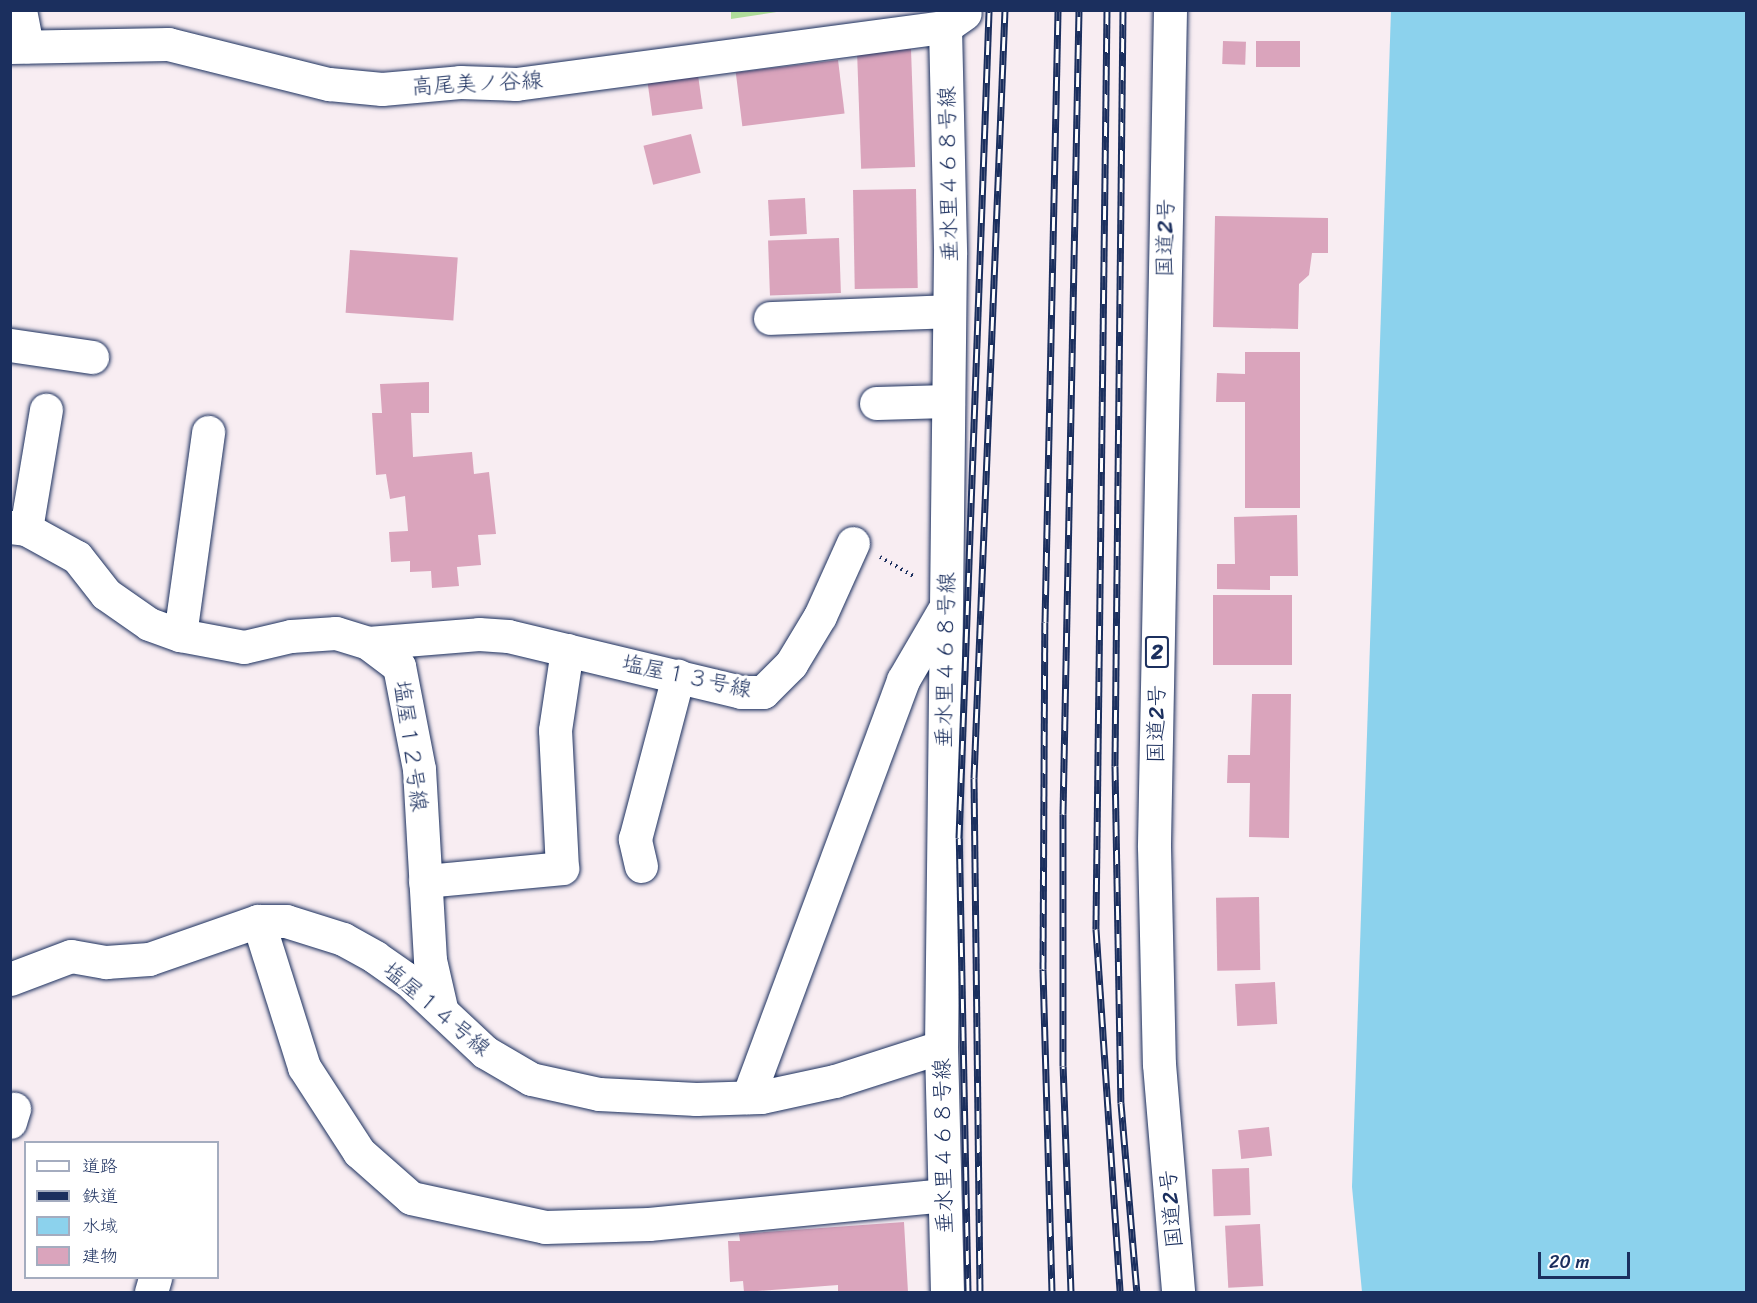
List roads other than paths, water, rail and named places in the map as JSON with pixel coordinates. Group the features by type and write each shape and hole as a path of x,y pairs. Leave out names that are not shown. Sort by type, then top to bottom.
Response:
{"main road":[{"path":"19,47 20,10"},
{"name":"国道2号","path":"1170,10 1154,847 1159,1064 1178,1293"},
{"name":"高尾美ノ谷線","path":"19,47 168,44 329,84 382,89 460,82 516,84 955,20"},
{"name":"垂水里４６８号線","path":"947,1293 941,1047 949,311 955,20"},
{"path":"770,318 949,311"},
{"path":"10,345 92,357"},
{"path":"876,403 948,401"},
{"path":"18,528 46,410"},
{"path":"180,635 208,432"},
{"name":"塩屋１２号線","path":"18,528 77,557 106,594 149,624 180,635 244,647 291,636 336,633 368,643 399,666 419,769 430,960 441,1008"},
{"name":"塩屋１３号線","path":"368,643 479,634 508,636 741,692 763,692 791,664 803,645 853,543"},
{"path":"748,1097 903,680 946,600"},
{"path":"425,881 562,868 555,730 567,650"},
{"path":"640,866 635,839 678,676"},
{"path":"258,921 304,1067 358,1152 411,1198 545,1227 650,1224 943,1195"},
{"name":"塩屋１４号線","path":"10,979 71,956 106,962 149,959 258,921 286,921 344,939 407,979 441,1008 484,1052 531,1079 599,1094 748,1097 835,1081 941,1047"}],"water":[{"path":"1391,10 1746,11 1746,1292 1362,1292 1352,1187"}],"railway":[{"path":"968,1292 959,838 989,10"},
{"path":"980,1292 974,778 1005,10"},
{"path":"1052,1292 1043,969 1045,622 1058,10"},
{"path":"1071,1292 1063,1066 1063,814 1079,10"},
{"path":"1107,10 1096,929 1120,1292"},
{"path":"1123,10 1115,766 1121,1103 1137,1292"}]}
